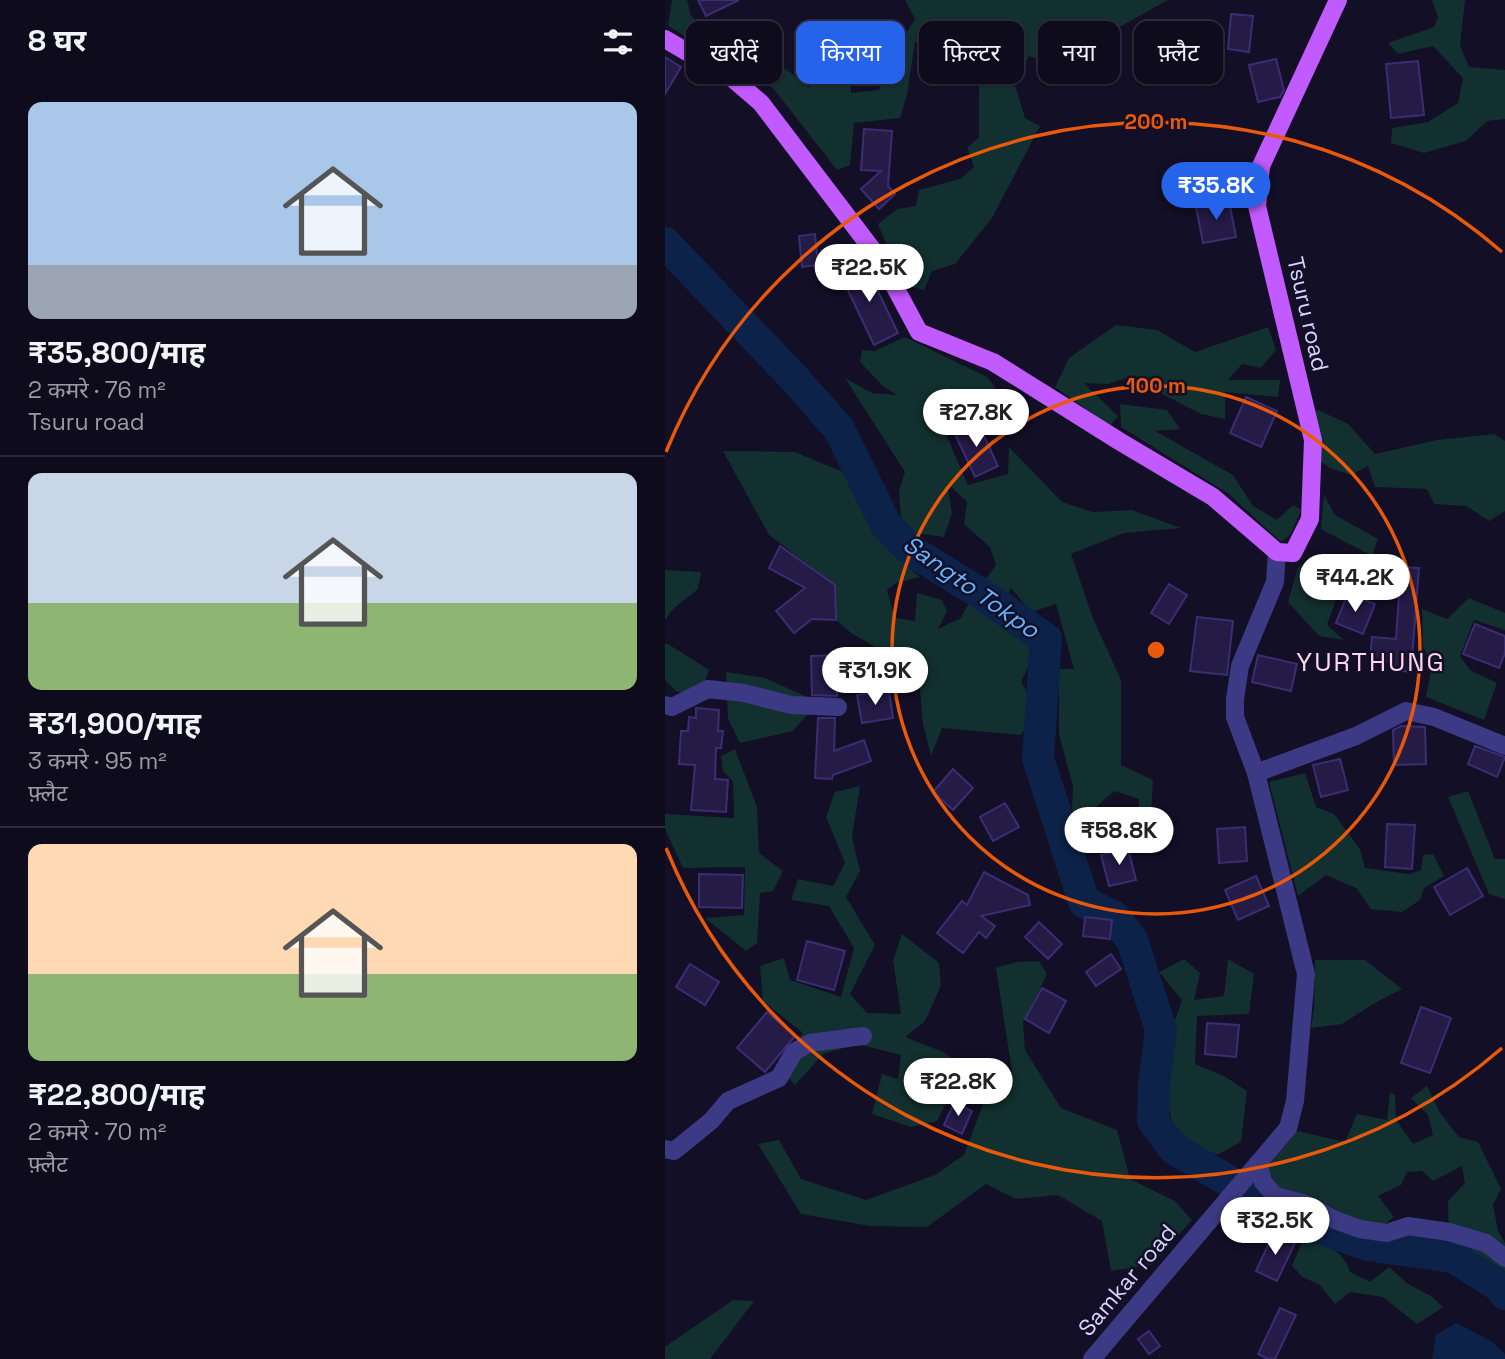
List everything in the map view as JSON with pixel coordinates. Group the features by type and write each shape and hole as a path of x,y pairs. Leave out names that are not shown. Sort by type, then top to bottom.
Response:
{"main road":[{"name":"Tsuru road","path":"1277,552 1293,553 1310,519 1313,440 1257,206 1261,166 1338,0"},
{"path":"665,39 733,79 761,103 881,261 919,332 993,362 1213,497 1277,552"}],"street":[{"name":"Samkar road","path":"1092,1359 1288,1128 1295,1101 1306,974 1256,773 1235,717 1240,666 1275,582 1277,552"},
{"path":"665,705 671,706 708,689 744,693 791,705 838,707"},
{"path":"1256,773 1356,736 1406,711 1434,717 1505,747"},
{"path":"665,1149 674,1151 711,1121 728,1101 779,1078 794,1052 810,1043 863,1036"},
{"path":"1253,1170 1275,1196 1303,1203 1335,1220 1360,1229 1387,1233 1408,1226 1449,1232 1486,1243 1505,1258"}],"green space":[{"path":"672,0 687,0 691,16 697,21 686,21 686,37 668,26"},
{"path":"905,0 1168,0 1120,27 1120,21 1038,21 1038,59 1029,56 1024,65 1024,21 919,21 919,42 915,42 907,95 900,118 854,123 850,165 837,170 773,88 766,84 782,84 782,67 796,77 796,84 804,84 809,88 809,84 851,84 851,93 879,90 882,84 905,84 905,35 915,19"},
{"path":"1432,0 1465,0 1460,45 1469,67 1505,70 1505,119 1487,121 1466,141 1424,153 1391,143 1392,128 1428,122 1458,103 1463,78 1433,46 1398,54 1388,43 1434,27 1438,17"},
{"path":"979,84 1015,84 1025,118 1040,126 992,218 955,264 932,271 924,290 903,285 878,224 897,209 916,206 919,190 960,179 974,167 967,147 979,138"},
{"path":"1116,325 1157,330 1195,352 1268,327 1276,350 1261,368 1242,364 1228,380 1280,380 1278,397 1225,392 1225,419 1201,414 1129,377 1108,384 1084,383 1118,416 1110,426 1055,387 1069,358"},
{"path":"905,337 987,377 999,392 1011,429 994,434 973,412 942,425 968,485 1008,474 1009,447 1062,502 1093,512 1132,510 1181,528 1124,533 1071,554 1092,616 1121,680 1121,765 1153,780 1150,836 1137,832 1139,799 1114,791 1095,808 1086,842 1071,833 1073,787 1059,734 1059,669 1074,669 1056,604 1031,612 1011,588 1007,597 985,580 996,565 990,547 964,524 967,502 947,483 952,513 944,537 917,533 901,518 899,490 905,472 845,378 872,393 897,395 883,386 860,362 862,350 875,351"},
{"path":"1120,404 1167,410 1180,429 1155,431 1233,475 1253,506 1277,520 1293,505 1301,510 1291,534 1281,542 1229,494 1121,427"},
{"path":"1316,409 1348,424 1375,454 1437,440 1494,434 1505,441 1505,511 1489,521 1466,506 1434,504 1427,489 1375,487 1368,466 1351,475 1330,468 1319,460 1312,421"},
{"path":"723,451 795,452 848,474 876,518 888,550 920,577 896,583 887,590 895,618 915,621 917,593 942,600 947,611 938,629 961,618 970,601 1018,628 1037,649 1021,682 1038,708 1021,735 942,728 931,756 923,724 920,690 905,678 899,661 851,633 836,620 835,585 769,535"},
{"path":"1324,495 1335,515 1378,539 1372,556 1321,529"},
{"path":"1318,558 1355,574 1359,583 1341,585 1327,625 1344,640 1319,636 1288,602 1298,567"},
{"path":"665,570 701,572 698,589 673,609 665,620"},
{"path":"1469,598 1505,613 1505,630 1474,620 1460,656 1470,670 1497,683 1484,720 1426,697 1432,665 1423,646 1422,609 1447,619"},
{"path":"665,644 709,670 699,699 676,691 665,680"},
{"path":"726,672 765,678 818,702 793,731 740,743 728,719"},
{"path":"735,749 757,807 759,853 783,871 773,891 760,893 757,943 746,951 705,918 744,915 745,867 683,868 665,829 665,814 734,818 733,782 723,771 721,756"},
{"path":"1305,773 1316,807 1334,814 1360,849 1365,868 1409,874 1421,870 1423,855 1433,854 1444,876 1424,888 1420,900 1402,912 1371,909 1356,888 1326,875 1298,896 1269,782"},
{"path":"860,786 852,837 860,871 846,897 875,945 850,994 867,1013 901,1014 893,960 902,934 939,963 941,985 924,1022 905,1037 943,1052 993,1083 1012,1071 996,968 1016,962 1039,961 1047,974 1023,1022 1025,1050 1061,1108 1117,1130 1130,1179 1175,1201 1192,1220 1151,1265 1111,1271 1102,1221 1058,1195 1016,1199 986,1184 927,1227 870,1226 801,1214 758,1144 779,1140 801,1179 866,1200 935,1175 964,1155 983,1104 954,1088 937,1121 911,1127 872,1114 882,1074 898,1079 901,1055 857,1044 823,1054 795,1085 777,1064 803,1033 763,1001 760,966 784,958 790,980 841,997 854,948 829,906 791,900 798,879 833,886 845,863 826,817 835,792"},
{"path":"1468,791 1495,859 1505,859 1505,899 1489,894 1448,797"},
{"path":"1184,959 1200,973 1194,1000 1224,996 1228,959 1254,974 1249,1014 1197,1016 1195,1064 1224,1076 1247,1091 1241,1142 1217,1155 1175,1136 1165,1088 1164,1051 1182,1000 1159,972"},
{"path":"1315,960 1365,960 1402,989 1342,1024 1311,1028"},
{"path":"1427,1086 1440,1113 1459,1137 1478,1142 1501,1189 1493,1205 1498,1231 1505,1243 1505,1278 1480,1258 1449,1243 1448,1201 1465,1183 1462,1166 1433,1181 1422,1171 1407,1172 1401,1185 1378,1196 1394,1217 1384,1225 1289,1206 1265,1170 1297,1131 1345,1142 1357,1114 1387,1120 1390,1092 1395,1095 1396,1120 1413,1144 1433,1135 1428,1115 1411,1098"},
{"path":"1304,1237 1338,1253 1350,1272 1370,1282 1389,1267 1408,1284 1431,1296 1443,1307 1417,1324 1383,1297 1350,1292 1335,1304 1320,1285 1303,1277 1292,1266"},
{"path":"733,1300 754,1301 710,1359 665,1359 665,1347"}],"water":[{"path":"1456,1323 1491,1341 1505,1354 1505,1359 1432,1359 1436,1335"}],"building":[{"path":"698,0 739,0 706,16"},
{"path":"1231,14 1253,16 1249,52 1228,49"},
{"path":"665,57 681,67 665,94"},
{"path":"1276,59 1284,90 1280,97 1258,102 1249,65"},
{"path":"1418,61 1424,115 1391,118 1386,64"},
{"path":"864,129 892,131 888,186 895,194 879,209 861,189 881,171 861,170"},
{"path":"1229,201 1236,237 1203,243 1196,207"},
{"path":"815,234 818,265 802,267 799,236"},
{"path":"865,264 898,333 874,345 841,276"},
{"path":"1246,397 1277,411 1261,447 1230,433"},
{"path":"977,421 998,466 975,477 954,432"},
{"path":"780,546 835,585 836,620 812,619 794,633 776,611 805,588 769,568"},
{"path":"1401,567 1419,568 1411,672 1393,670 1394,662 1370,660 1372,637 1396,639"},
{"path":"1169,584 1187,595 1169,624 1151,613"},
{"path":"1348,593 1375,604 1363,634 1336,623"},
{"path":"1197,617 1233,621 1227,675 1190,671"},
{"path":"1475,624 1505,636 1505,653 1499,668 1463,654"},
{"path":"839,655 837,696 812,695 811,656"},
{"path":"1258,655 1297,664 1291,691 1252,682"},
{"path":"889,691 893,718 862,723 857,695"},
{"path":"696,708 719,710 718,731 723,731 721,748 716,748 715,779 728,780 726,812 691,810 695,765 679,764 681,731 688,731 689,717 696,718"},
{"path":"818,718 835,718 834,751 864,740 871,761 833,775 832,779 815,778"},
{"path":"1401,726 1425,727 1426,764 1394,765 1393,730"},
{"path":"1475,746 1505,757 1497,777 1468,764"},
{"path":"1340,759 1348,790 1321,797 1313,765"},
{"path":"953,769 973,788 953,810 933,792"},
{"path":"1005,803 1019,827 993,841 980,817"},
{"path":"1387,824 1415,825 1412,869 1385,867"},
{"path":"1245,827 1247,861 1219,863 1217,829"},
{"path":"1128,848 1136,880 1109,886 1101,855"},
{"path":"1467,868 1483,896 1450,915 1434,887"},
{"path":"984,872 1028,895 1030,905 981,916 995,926 986,938 979,932 963,953 937,933 962,901 967,905"},
{"path":"699,874 743,875 742,908 699,907"},
{"path":"1256,876 1269,906 1238,920 1225,890"},
{"path":"1085,917 1112,920 1110,939 1083,936"},
{"path":"1039,922 1062,944 1048,959 1025,937"},
{"path":"807,941 845,951 834,990 797,980"},
{"path":"1111,954 1121,969 1096,986 1086,972"},
{"path":"690,964 719,982 705,1005 676,987"},
{"path":"1042,988 1066,1001 1049,1033 1025,1019"},
{"path":"1421,1007 1451,1018 1430,1073 1401,1063"},
{"path":"767,1012 795,1036 765,1072 737,1048"},
{"path":"1207,1023 1239,1025 1236,1057 1205,1054"},
{"path":"954,1103 972,1111 962,1134 944,1125"},
{"path":"1274,1232 1295,1243 1277,1281 1256,1271"},
{"path":"1280,1308 1296,1315 1275,1359 1268,1359 1258,1354"},
{"path":"1149,1331 1160,1346 1149,1354 1138,1339"}],"waterway":[{"name":"Sangto Tokpo","path":"665,243 839,429 886,525 915,553 986,597 1046,639 1038,758 1084,902 1113,916 1132,940 1161,1030 1154,1085 1153,1121 1174,1149 1232,1183 1269,1210 1367,1245 1453,1257 1499,1286 1505,1294"}],"district":[{"name":"YURTHUNG","path":"1371,662"}]}
